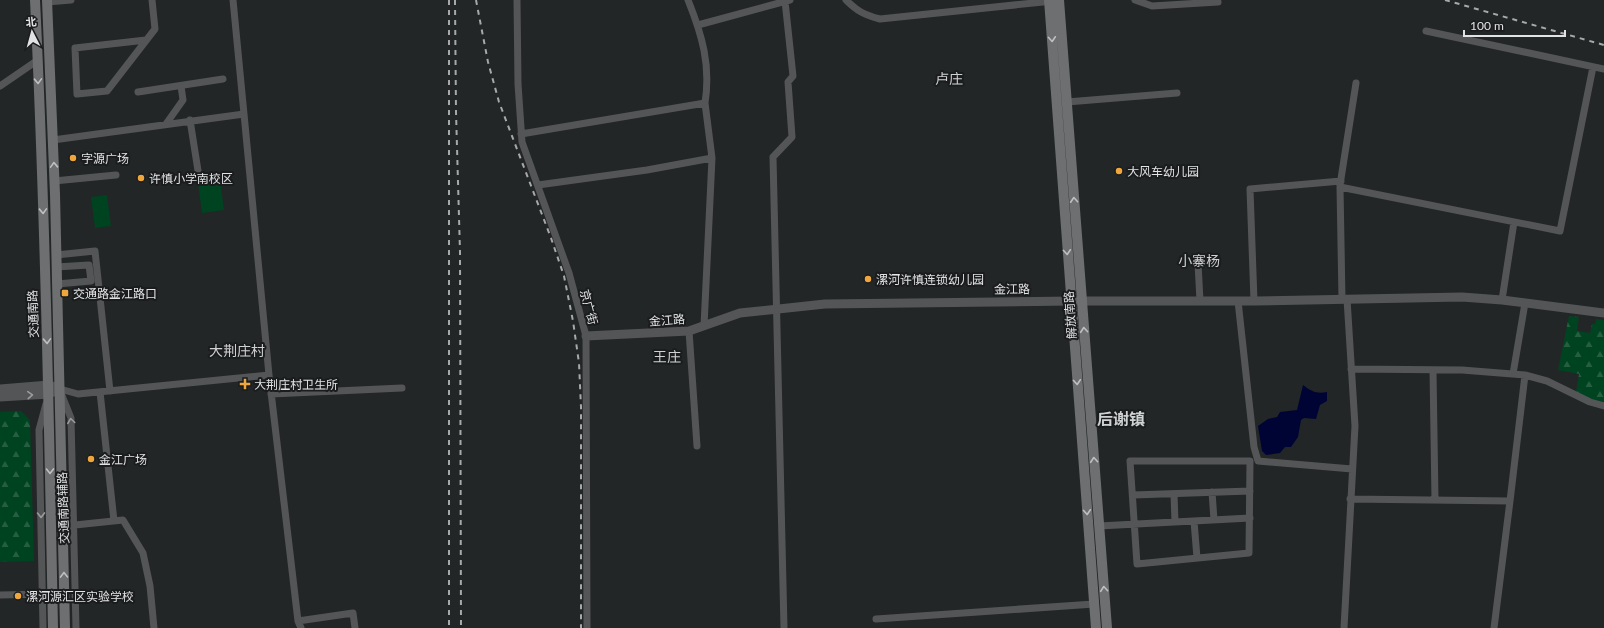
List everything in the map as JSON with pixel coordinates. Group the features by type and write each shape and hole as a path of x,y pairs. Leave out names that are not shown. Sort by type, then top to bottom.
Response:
{"main road":[{"name":"交通南路","path":"35,0 49,390 48,594 53,628"},
{"name":"解放南路","path":"1054,0 1067,102 1107,628"},
{"name":"解放南路","path":"1054,0 1071,301 1096,628"},
{"name":"交通南路","path":"47,1 55,194 65,628"},
{"path":"42,194 55,194"},
{"path":"48,594 64,594"}],"street":[{"path":"47,1 71,0"},
{"path":"146,40 75,48 77,94 107,91 146,40 154,29 152,0"},
{"path":"233,0 271,394 298,621 301,628"},
{"name":"京广街","path":"517,0 518,84 522,142 569,273 586,336 587,628"},
{"path":"688,0 698,25 706,53 708,73 705,104 712,158 704,326"},
{"path":"846,0 855,9 864,14 880,19 1064,0"},
{"path":"1135,0 1152,6 1218,2"},
{"path":"698,25 788,1 793,76 788,82 792,137 773,156 778,310 784,628"},
{"path":"1426,31 1604,70"},
{"path":"0,86 38,60"},
{"path":"1254,301 1250,189 1340,184 1560,231 1593,67"},
{"path":"138,92 223,79"},
{"path":"1344,628 1355,426 1344,299 1340,184 1356,83"},
{"path":"166,124 183,100 181,86"},
{"path":"1067,102 1177,93"},
{"path":"521,134 705,104"},
{"path":"53,140 190,120 244,114"},
{"path":"190,120 199,177"},
{"path":"538,185 647,170 712,158"},
{"path":"54,181 116,175"},
{"path":"1502,300 1514,222"},
{"path":"56,256 95,251 110,391"},
{"path":"1198,263 1200,301"},
{"path":"56,266 89,265 90,281 57,284"},
{"name":"金江路","path":"586,336 689,331 740,313 825,304 1071,301 1254,301 1462,297 1502,300 1604,314"},
{"path":"1238,301 1254,447 1258,461 1352,470"},
{"path":"1513,374 1525,303"},
{"path":"689,331 697,446"},
{"path":"1351,369 1462,370 1525,375 1547,381 1590,402 1604,406"},
{"path":"1433,370 1435,500"},
{"path":"0,397 60,389 78,394 269,375"},
{"path":"1494,628 1525,375"},
{"path":"271,394 402,388"},
{"path":"0,389 49,390"},
{"name":"交通南路辅路","path":"60,389 71,418 75,525 76,628"},
{"path":"100,392 114,521"},
{"path":"1130,461 1250,461 1250,491 1249,553 1137,564 1130,461"},
{"path":"1133,495 1250,491"},
{"path":"1212,492 1214,520"},
{"path":"1174,494 1175,522"},
{"path":"1350,499 1510,501"},
{"path":"1099,526 1250,518"},
{"path":"75,525 123,520 144,553 150,586 154,628"},
{"path":"1194,521 1197,558"},
{"path":"64,594 76,593"},
{"path":"0,595 48,594 44,628"},
{"path":"876,619 1094,604"},
{"path":"298,621 353,613 355,628"}],"green space":[{"path":"220,180 224,210 202,213 198,183"},
{"path":"107,195 111,226 95,228 91,197"},
{"path":"1569,316 1579,317 1577,331 1590,333 1592,324 1595,324 1596,319 1604,320 1604,402 1586,398 1576,392 1579,374 1558,370"},
{"path":"21,411 30,420 34,561 0,562 0,412"}],"shaded area":[{"path":"1303,385 1315,392 1327,392 1327,401 1320,405 1316,419 1304,418 1301,420 1298,437 1291,447 1285,447 1280,453 1266,455 1262,451 1258,426 1268,419 1277,417 1280,412 1297,410"}],"railway":[{"path":"449,0 449,628"},
{"path":"455,0 456,112 460,252 461,628"},
{"path":"476,0 488,62 499,102 564,276 573,321 579,363 581,407 581,628"},
{"path":"1445,0 1604,45"}],"place":[{"name":"字源广场","path":"73,158"},
{"name":"大风车幼儿园","path":"1119,171"},
{"name":"许慎小学南校区","path":"141,178"},
{"name":"漯河许慎连锁幼儿园","path":"868,279"},
{"name":"交通路金江路口","path":"65,293"},
{"name":"大荆庄村卫生所","path":"245,384"},
{"name":"金江广场","path":"91,459"},
{"name":"漯河源汇区实验学校","path":"18,596"}],"district":[{"name":"卢庄","path":"949,78"},
{"name":"小寨杨","path":"1199,260"},
{"name":"大荆庄村","path":"237,350"},
{"name":"王庄","path":"667,356"},
{"name":"后谢镇","path":"1121,418"}]}
